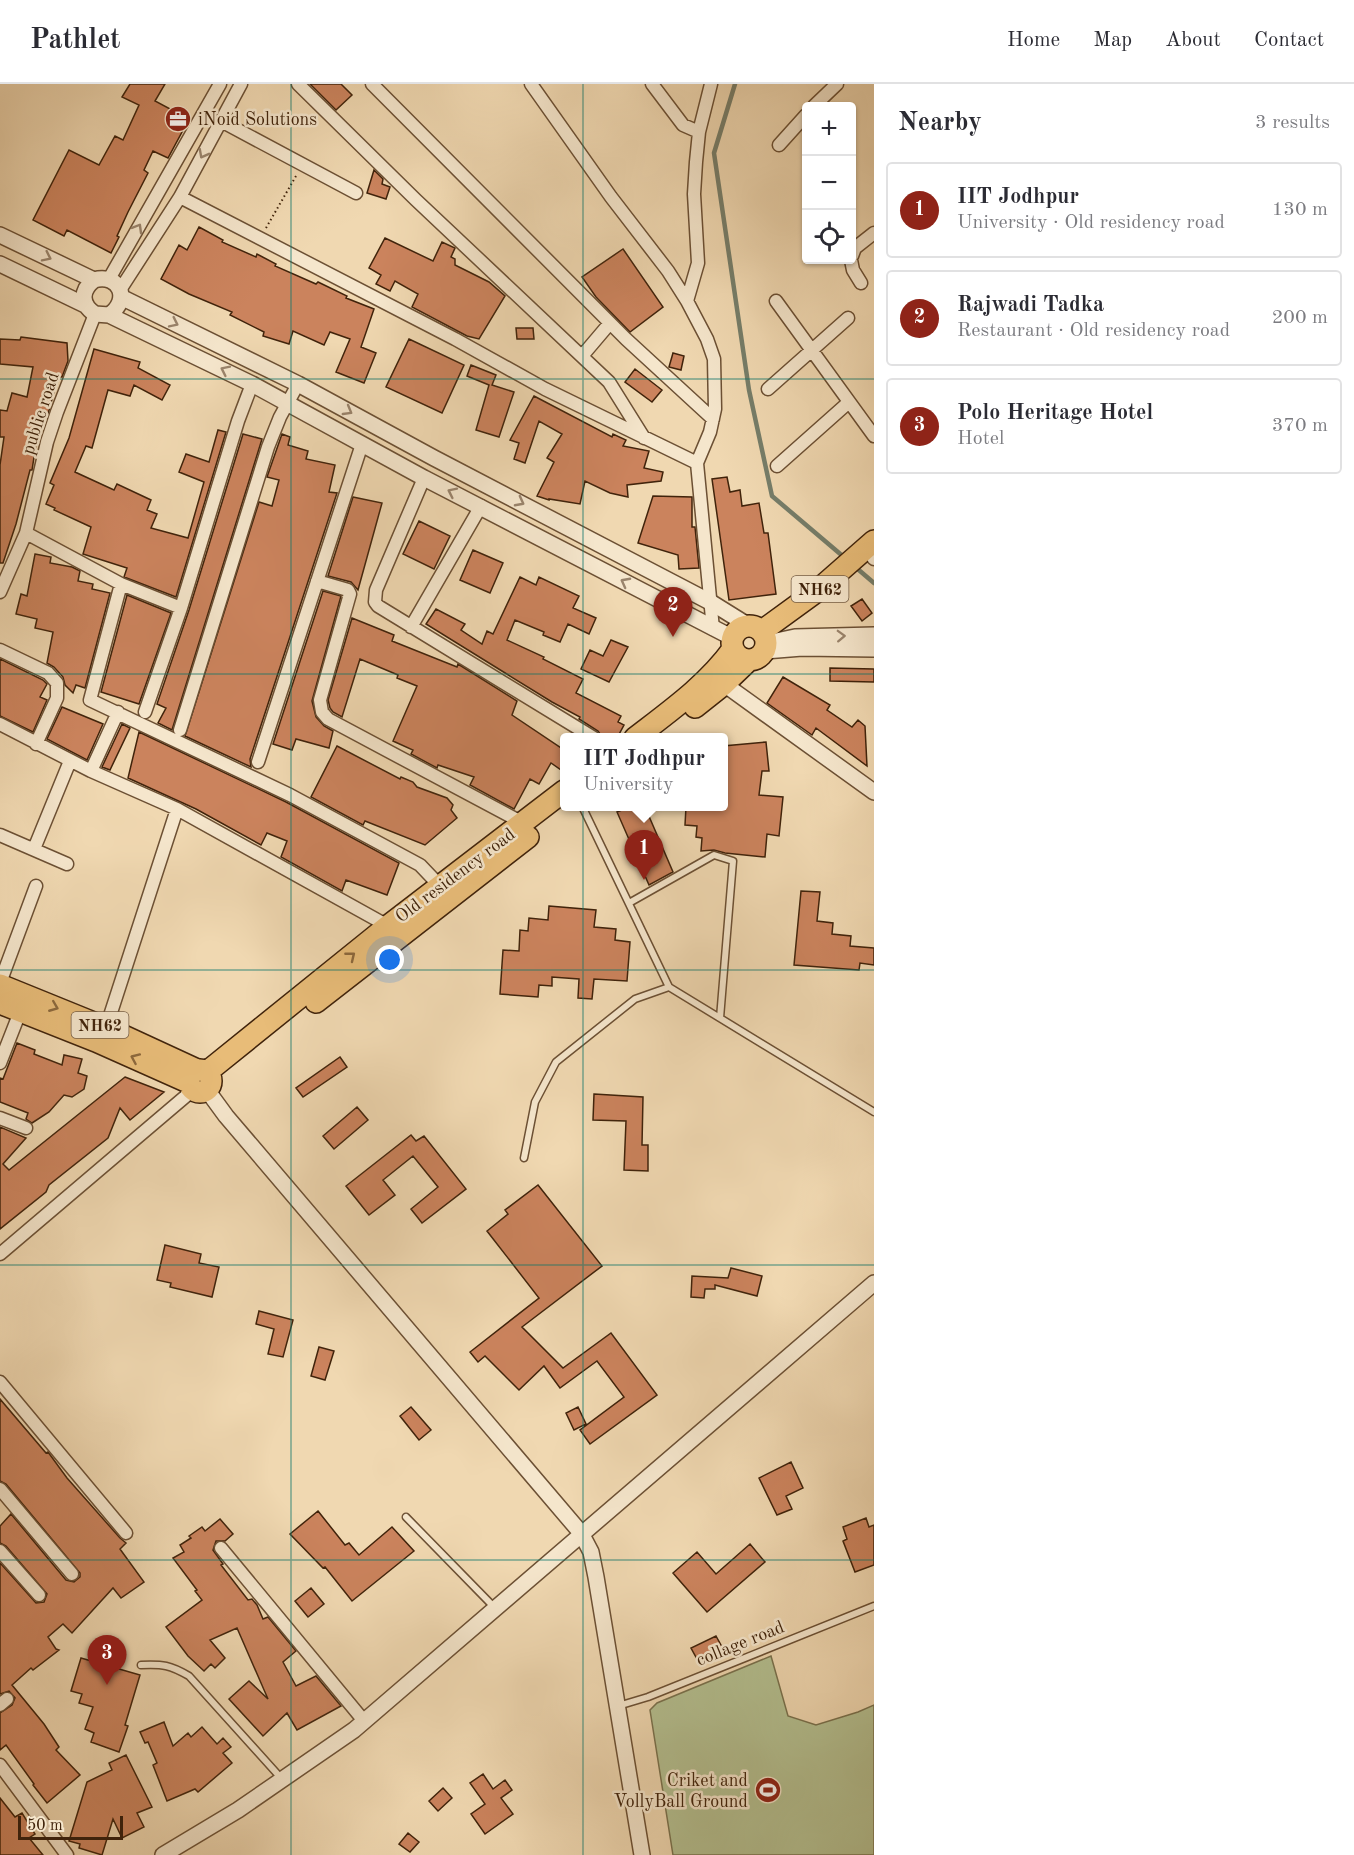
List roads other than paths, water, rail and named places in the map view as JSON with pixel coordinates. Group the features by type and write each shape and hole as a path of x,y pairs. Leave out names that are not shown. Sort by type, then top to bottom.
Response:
{"highway":[{"name":"NH62","path":"641,733 701,685 723,664 817,591 874,541"},
{"name":"NH62","path":"661,733 724,684 753,642 798,620 825,603 874,559"},
{"name":"Old residency road","path":"201,1081 388,926 560,794"},
{"name":"Old residency road","path":"201,1081 399,940 561,811"},
{"name":"NH62","path":"0,984 106,1028 201,1081"},
{"name":"NH62","path":"0,1004 201,1081"}],"street":[{"path":"111,287 220,84"},
{"path":"111,287 180,197 241,84"},
{"path":"298,84 416,200 584,352 609,382 645,439"},
{"path":"372,84 608,325 711,425"},
{"path":"531,84 611,197 668,271 708,339 714,359 716,381 711,425 698,460 713,629"},
{"path":"652,84 682,125 699,132"},
{"path":"687,301 698,263 694,194 699,132 711,84"},
{"path":"818,102 837,84"},
{"path":"221,120 356,193"},
{"path":"779,145 802,120"},
{"path":"180,197 454,339 545,389 645,439 698,460"},
{"path":"856,247 874,233"},
{"path":"0,235 111,287 712,603 753,642"},
{"path":"0,264 252,384 424,478 713,629 753,642 802,648 874,650"},
{"path":"852,264 861,283"},
{"path":"96,311 83,295 86,286 111,287"},
{"path":"96,311 120,305 111,287"},
{"path":"776,301 874,436"},
{"name":"public road","path":"0,592 26,533 47,442 96,311"},
{"path":"768,389 848,318"},
{"path":"584,352 608,325"},
{"path":"145,712 181,608 234,432 252,384"},
{"path":"180,730 268,447 298,384"},
{"path":"777,466 849,402"},
{"path":"258,762 362,444"},
{"path":"424,478 374,595 375,602 411,627 586,733"},
{"path":"411,627 481,506"},
{"path":"26,533 121,584 181,608"},
{"path":"317,581 344,588 350,594 320,700 322,712 328,718 523,823"},
{"path":"121,584 90,700 290,795 420,865 440,886"},
{"path":"753,642 795,637 874,635"},
{"path":"0,650 48,673 57,683 57,698 36,744"},
{"path":"724,684 874,792"},
{"path":"92,771 118,712"},
{"path":"0,724 70,761 177,809 388,926"},
{"path":"34,849 70,761"},
{"path":"106,1028 177,809"},
{"path":"0,835 67,864"},
{"path":"0,984 36,886"},
{"path":"0,1063 20,1012"},
{"path":"0,1254 201,1081 242,1134 581,1533 591,1552 596,1577 642,1855"},
{"path":"0,1118 27,1128"},
{"path":"163,1855 238,1810 364,1721 874,1283"},
{"path":"0,1382 126,1533"},
{"path":"0,1489 72,1574"},
{"path":"221,1548 364,1721"},
{"path":"0,1551 39,1595"},
{"path":"0,1765 67,1855"}],"lane":[{"path":"584,811 669,987 874,1112"},
{"path":"629,903 714,855 733,861 720,1018"},
{"path":"524,1158 536,1102 556,1062 635,999 669,987"},
{"path":"406,1517 495,1608"},
{"name":"collage road","path":"617,1706 644,1699 874,1606"},
{"path":"141,1665 163,1664 189,1676 282,1780"}],"waterway":[{"path":"735,84 714,153 749,390 772,496 845,558"},
{"path":"853,565 874,583"}],"place":[{"name":"iNoid Solutions","path":"178,119"},
{"name":"Rajwadi Tadka","path":"673,637"},
{"name":"IIT Jodhpur","path":"644,880"},
{"name":"Polo Heritage Hotel","path":"107,1685"},
{"name":"Criket and VollyBall Ground","path":"768,1790"}]}
